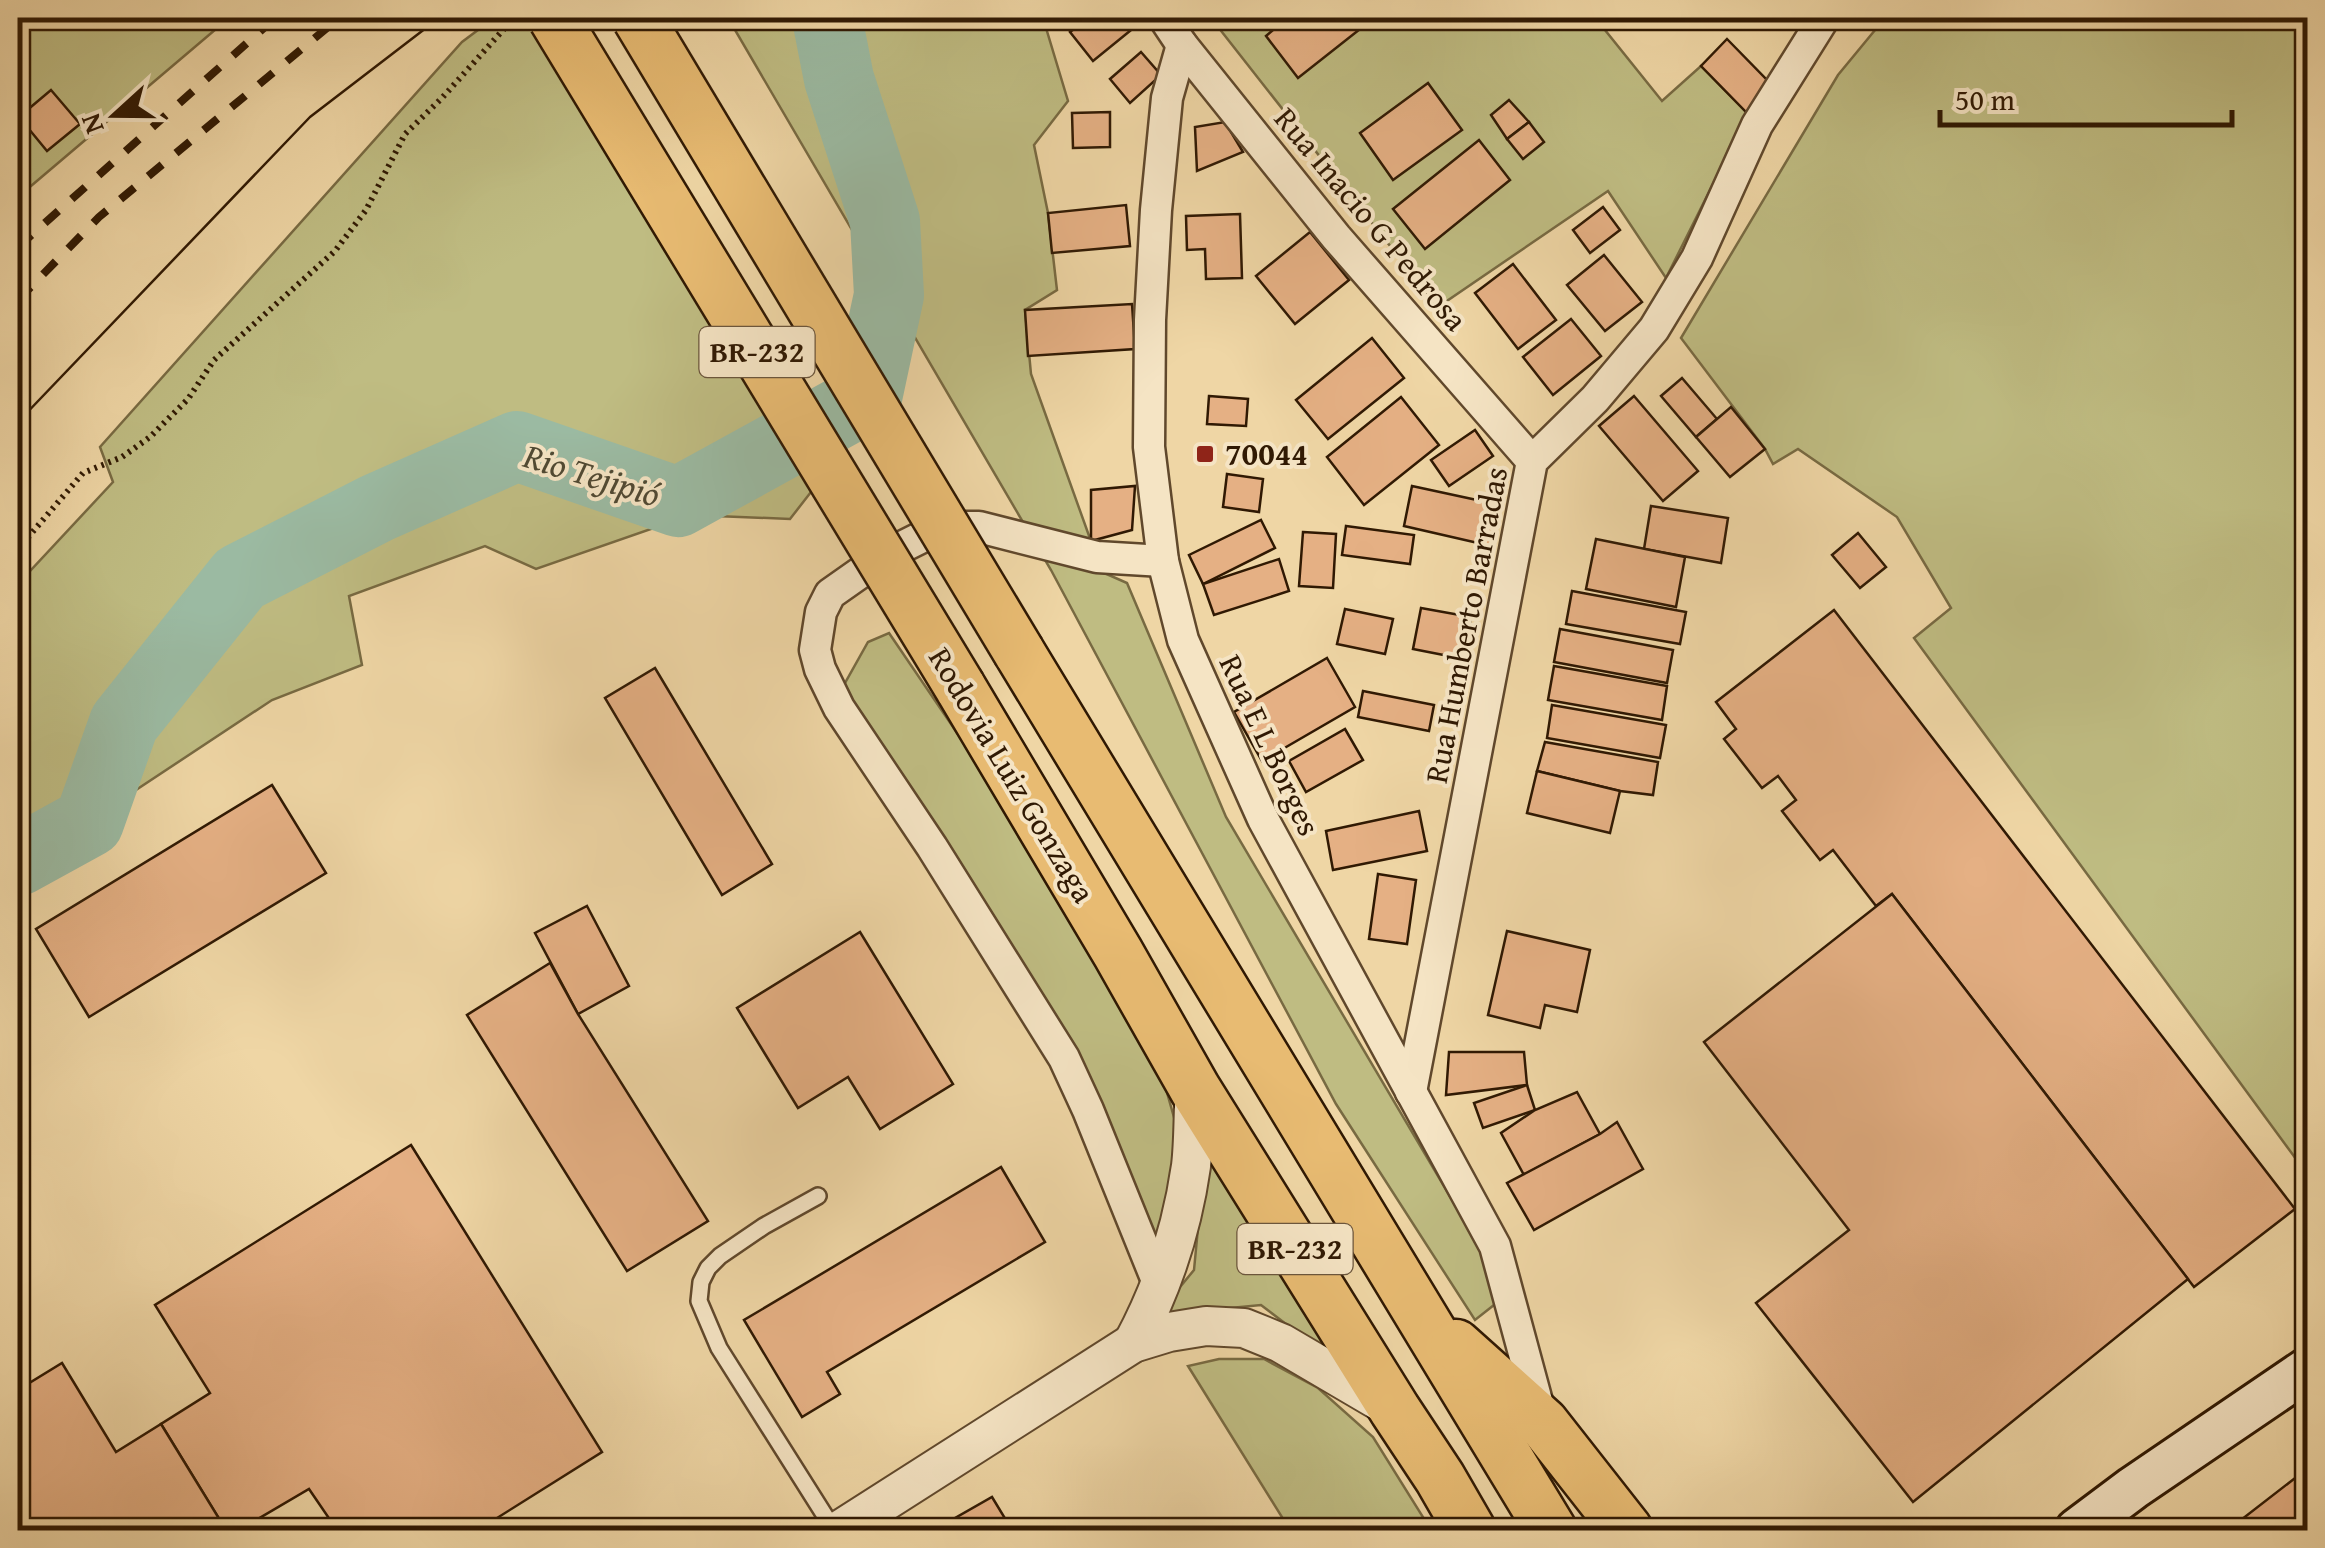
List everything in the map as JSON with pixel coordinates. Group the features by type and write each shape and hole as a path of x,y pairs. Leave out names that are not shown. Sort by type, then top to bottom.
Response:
{"highway":[{"name":"Rodovia Luiz Gonzaga","path":"554,18 960,687 1195,1088 1470,1530"},
{"name":"BR-232","path":"638,18 1551,1530"},
{"path":"1415,1308 1543,1422 1627,1530"}],"main road":[{"path":"2077,1530 2308,1368"}],"street":[{"name":"Rua Inacio G Pedrosa","path":"1164,18 1336,237 1532,461"},
{"name":"Rua Humberto Barradas","path":"1410,1092 1532,461 1594,399 1654,328 1697,258 1758,126 1824,18"},
{"name":"Rua E L Borges","path":"1182,45 1164,126 1150,320 1149,446 1163,560 1183,640 1264,818 1496,1246 1543,1422"},
{"path":"1160,1288 1064,1058 840,708 820,669 816,650 821,612 830,594 884,556 942,528 979,527 1096,557 1163,560"},
{"path":"1133,1342 1160,1288 1182,1215 1191,1162 1195,1088"},
{"path":"855,1526 1133,1342 1169,1332 1206,1326 1244,1328 1281,1343 1395,1410"}],"lane":[{"path":"818,1196 720,1256 701,1282 699,1301 712,1335 736,1377 855,1526"}],"path":[{"path":"18,549 83,473 122,457 150,437 188,399 214,360 334,251 366,210 405,134 515,18"}],"shaded area":[{"path":"18,18 229,18 18,197"},
{"path":"494,18 538,18 818,483 790,519 691,515 536,569 485,546 349,596 362,665 272,700 18,868 18,584 113,482 100,447 462,42"},
{"path":"728,18 1043,18 1068,101 1034,145 1048,213 1057,290 1025,310 1031,374 1102,572 1127,583 1226,817 1477,1242 1499,1301 1475,1320 1336,1104 1051,570"},
{"path":"1211,18 1616,18 1605,30 1662,101 1701,66 1748,114 1666,278 1608,191 1438,307"},
{"path":"1885,18 2307,18 2307,1174 1914,638 1951,608 1897,517 1798,449 1773,464 1681,338 1838,75"},
{"path":"889,633 983,771 1162,1075 1179,1135 1160,1253 1073,1056 840,692 868,642"},
{"path":"1206,1144 1341,1366 1261,1305 1157,1315 1194,1270"},
{"path":"1219,1359 1264,1359 1318,1388 1373,1437 1431,1530 1290,1530 1188,1366"}],"building":[{"path":"1089,18 1130,18 1136,26 1093,61 1070,32"},
{"path":"1287,18 1374,18 1298,78 1266,36"},
{"path":"1727,39 1767,80 1748,114 1701,66"},
{"path":"1141,52 1161,75 1130,103 1110,79"},
{"path":"1428,83 1462,130 1393,180 1360,133"},
{"path":"51,90 80,124 47,151 19,117"},
{"path":"1509,100 1529,122 1507,139 1491,115"},
{"path":"1110,112 1110,147 1073,148 1072,113"},
{"path":"1225,122 1243,152 1197,171 1195,127"},
{"path":"1529,122 1544,142 1523,159 1507,139"},
{"path":"1479,140 1510,180 1425,249 1393,209"},
{"path":"1126,205 1130,246 1052,253 1048,213"},
{"path":"1603,207 1620,230 1590,253 1573,230"},
{"path":"1240,214 1242,278 1206,279 1205,249 1187,250 1186,216"},
{"path":"1310,232 1349,280 1295,324 1256,276"},
{"path":"1604,255 1642,302 1605,331 1567,285"},
{"path":"1513,264 1556,320 1518,349 1475,293"},
{"path":"1132,304 1135,349 1028,356 1025,310"},
{"path":"1571,319 1601,356 1553,395 1523,357"},
{"path":"1372,338 1404,378 1328,439 1296,400"},
{"path":"1682,378 1717,419 1696,437 1661,396"},
{"path":"1209,396 1248,399 1246,426 1207,424"},
{"path":"1634,396 1698,471 1663,501 1599,426"},
{"path":"1401,397 1439,445 1364,505 1327,457"},
{"path":"1731,407 1765,449 1730,477 1696,437"},
{"path":"1475,430 1493,456 1449,486 1431,460"},
{"path":"1227,474 1263,479 1259,512 1223,507"},
{"path":"1135,486 1132,530 1091,541 1091,490"},
{"path":"1412,486 1500,505 1491,546 1404,526"},
{"path":"1651,506 1728,518 1721,563 1644,549"},
{"path":"1261,520 1275,548 1203,584 1189,555"},
{"path":"1346,526 1414,535 1410,564 1342,555"},
{"path":"1303,532 1336,534 1333,588 1299,586"},
{"path":"1858,533 1886,567 1860,588 1832,555"},
{"path":"1596,539 1685,557 1676,607 1586,589"},
{"path":"1279,559 1289,591 1214,615 1203,584"},
{"path":"1572,591 1686,612 1680,644 1566,624"},
{"path":"1421,608 1471,617 1464,659 1413,649"},
{"path":"1345,609 1393,619 1385,654 1337,644"},
{"path":"1834,610 2295,1209 2194,1287 1892,894 1876,906 1833,850 1820,860 1782,811 1796,800 1778,776 1762,788 1724,739 1736,729 1716,702"},
{"path":"1560,629 1673,650 1667,683 1554,662"},
{"path":"1327,658 1355,707 1262,761 1234,712"},
{"path":"1554,666 1667,686 1662,720 1548,700"},
{"path":"655,668 772,864 722,895 605,698"},
{"path":"1363,691 1434,705 1429,731 1358,717"},
{"path":"1552,705 1666,725 1660,758 1547,738"},
{"path":"1345,729 1363,760 1306,792 1289,761"},
{"path":"1545,742 1658,762 1653,795 1537,771"},
{"path":"1537,771 1620,791 1610,833 1527,813"},
{"path":"272,785 326,873 89,1017 36,929"},
{"path":"1419,811 1427,851 1333,870 1326,831"},
{"path":"1378,874 1416,880 1407,944 1369,939"},
{"path":"1892,894 2188,1279 1913,1502 1756,1303 1849,1230 1704,1042"},
{"path":"587,906 629,986 578,1014 535,933"},
{"path":"1507,931 1590,950 1577,1012 1545,1005 1540,1028 1488,1015"},
{"path":"860,932 953,1084 880,1129 848,1077 798,1108 737,1008"},
{"path":"550,963 708,1221 627,1271 467,1015"},
{"path":"1449,1052 1524,1052 1527,1085 1446,1095"},
{"path":"1527,1085 1535,1110 1483,1128 1474,1103"},
{"path":"1577,1092 1600,1134 1524,1175 1501,1133 1535,1110"},
{"path":"1617,1122 1643,1169 1534,1230 1507,1183"},
{"path":"411,1145 602,1452 478,1530 337,1530 309,1489 239,1530 226,1530 161,1424 210,1393 155,1305"},
{"path":"1001,1167 1045,1242 827,1372 840,1394 802,1417 744,1320"},
{"path":"62,1363 116,1452 161,1424 226,1530 18,1530 18,1390"},
{"path":"2308,1468 2308,1530 2228,1530"},
{"path":"992,1497 1012,1530 934,1530"}],"waterway":[{"name":"Rio Tejipió","path":"18,861 89,822 124,723 240,578 377,508 517,446 678,502 867,398 889,295 885,221 839,79 827,18"}],"tram line":[{"path":"18,422 310,117 439,18"}],"railway":[{"path":"18,247 275,18"},
{"path":"18,300 99,217 339,18"}],"place":[{"name":"70044","path":"1205,454"}]}
